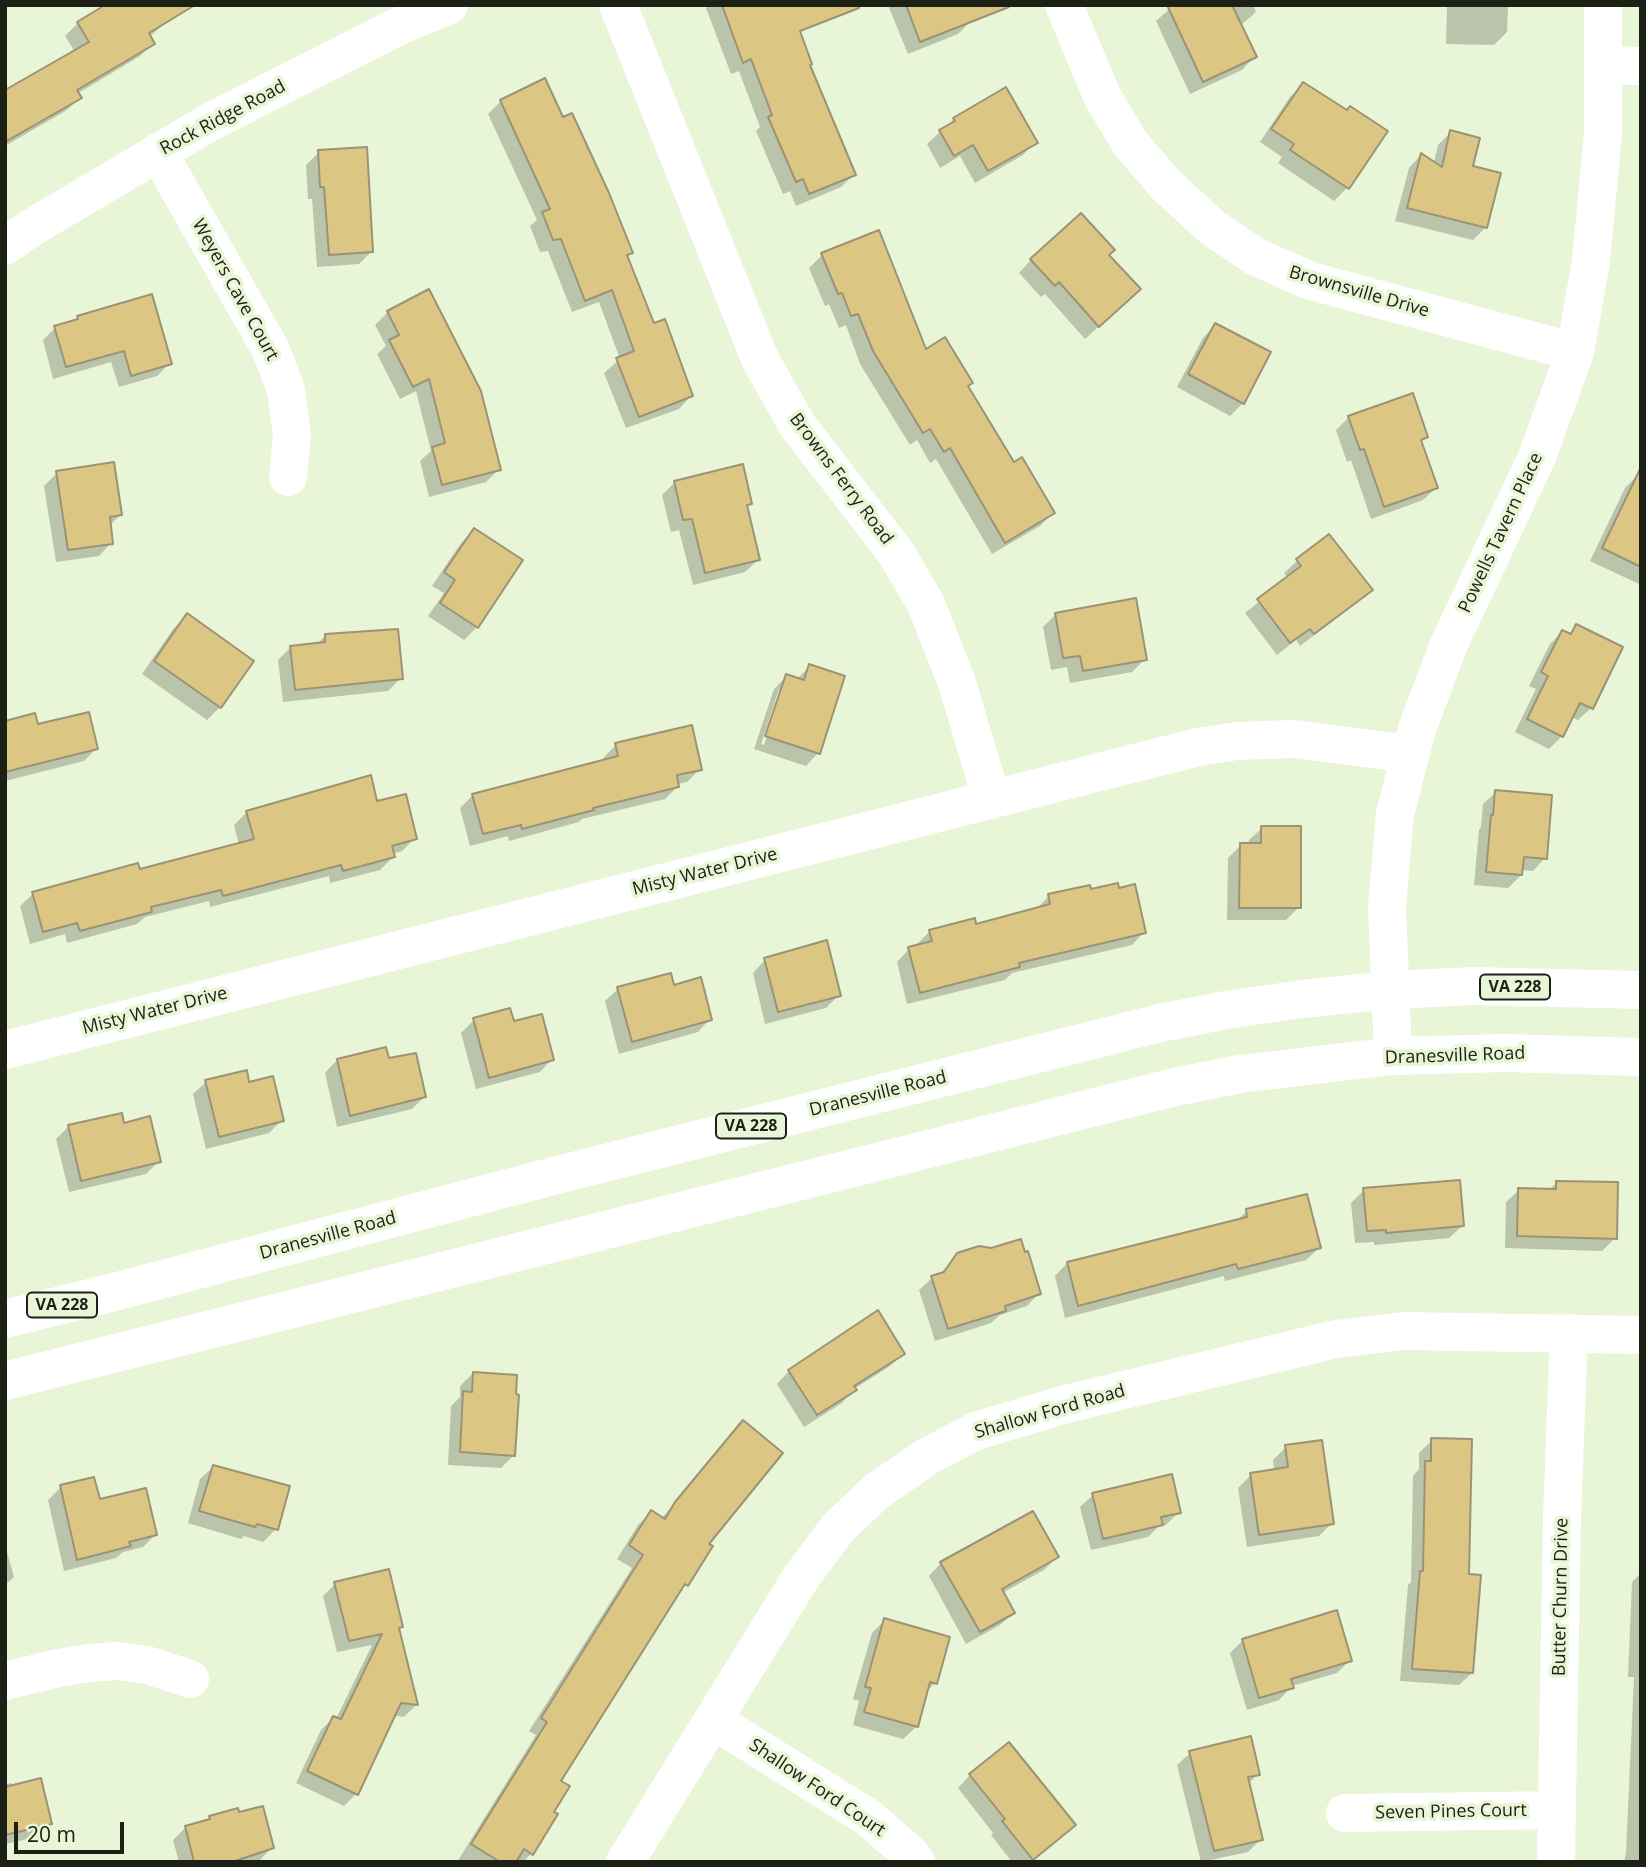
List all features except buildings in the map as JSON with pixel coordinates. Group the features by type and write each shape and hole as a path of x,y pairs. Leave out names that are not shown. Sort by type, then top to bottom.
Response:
{"street":[{"name":"Rock Ridge Road","path":"5,246 210,122 397,27 449,5"},
{"name":"Browns Ferry Road","path":"618,5 760,359 798,426 896,553 926,604 957,683 992,800"},
{"name":"Brownsville Drive","path":"1064,5 1102,96 1130,143 1166,185 1213,228 1256,257 1311,281 1575,352"},
{"name":"Powells Tavern Place","path":"1392,1056 1387,906 1395,814 1410,754 1449,643 1537,457 1575,352 1591,261 1603,133 1603,5"},
{"path":"1603,65 1641,66"},
{"name":"Weyers Cave Court","path":"159,152 271,350 286,390 292,435 288,477"},
{"name":"Misty Water Drive","path":"5,1050 1198,747 1237,741 1296,739 1410,754"},
{"name":"Dranesville Road","path":"5,1319 1160,1023 1302,999 1390,990 1473,986 1641,990"},
{"name":"Dranesville Road","path":"5,1381 1175,1087 1240,1074 1392,1056 1506,1053 1641,1056"},
{"name":"Shallow Ford Road","path":"625,1862 802,1576 838,1528 877,1491 928,1456 976,1431 1066,1404 1336,1339 1403,1331 1641,1335"},
{"name":"Butter Churn Drive","path":"1556,1862 1562,1531 1569,1333"},
{"path":"5,1681 58,1668 118,1661 147,1665 190,1679"},
{"name":"Shallow Ford Court","path":"713,1720 869,1818 916,1862"},
{"name":"Seven Pines Court","path":"1345,1813 1557,1810"}]}
